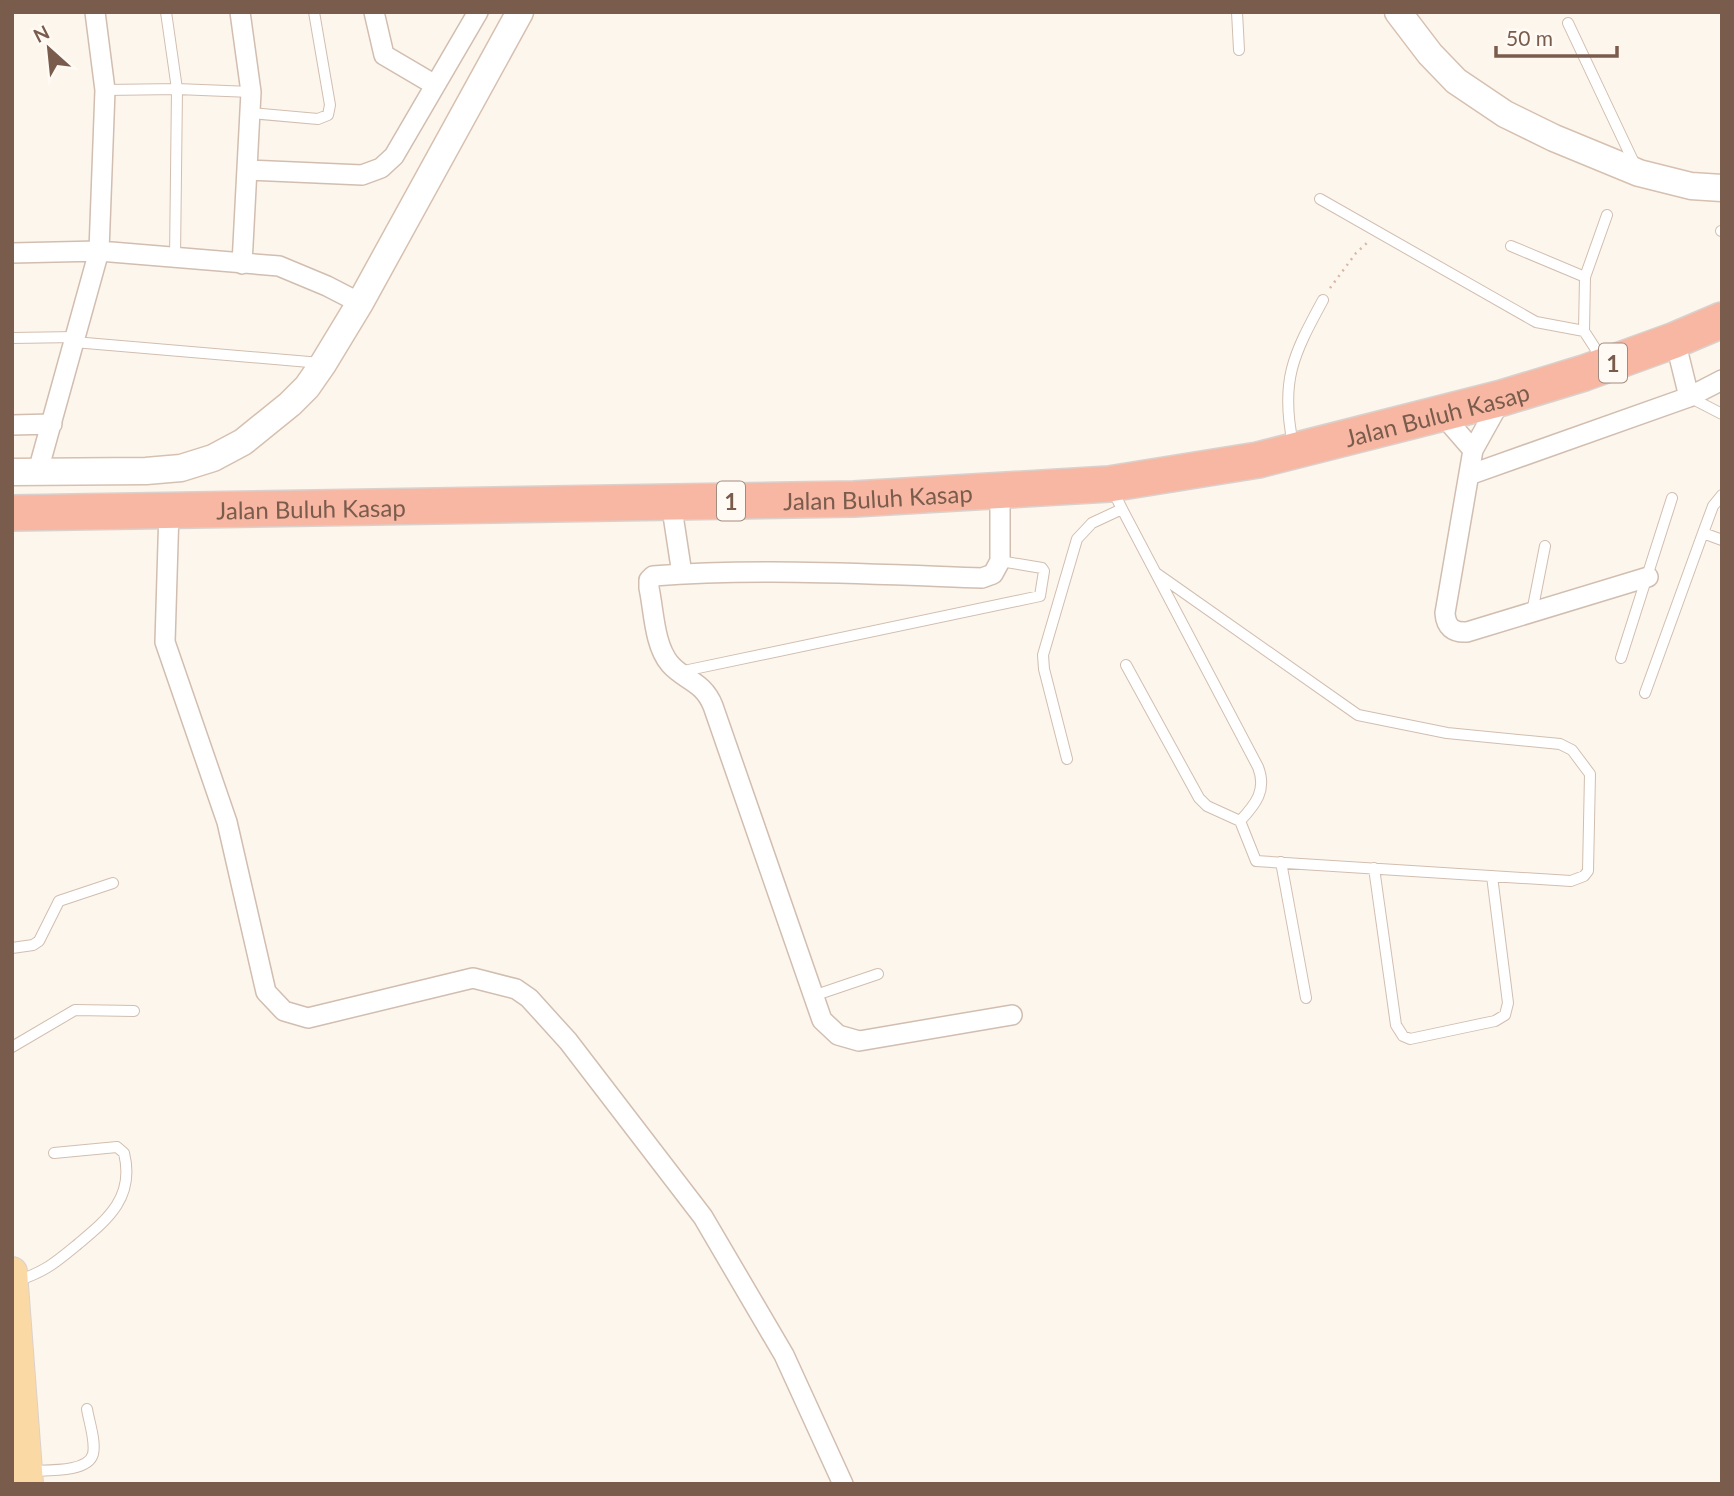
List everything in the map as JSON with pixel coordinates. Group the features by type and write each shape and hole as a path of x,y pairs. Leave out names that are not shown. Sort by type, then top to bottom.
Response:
{"highway":[{"name":"Jalan Buluh Kasap","path":"12,513 854,499 1000,491 1116,496 1502,398 1605,366 1722,320"}],"main road":[{"path":"13,1277 27,1478"}],"street":[{"path":"38,471 99,251 105,90 94,12"},
{"path":"240,12 251,92 242,264"},
{"path":"374,12 384,55 435,85"},
{"path":"247,170 345,175 372,172 394,156 478,12"},
{"path":"12,472 146,471 181,468 213,458 267,425 307,387 323,363 520,12"},
{"path":"1398,12 1430,54 1456,81 1480,99 1554,138 1639,173 1691,186 1722,188"},
{"path":"12,253 99,251 283,267 359,303"},
{"path":"1675,340 1689,397"},
{"path":"1469,475 1689,397 1722,380"},
{"path":"1502,398 1474,450 1445,613 1450,629 1466,632 1648,577"},
{"path":"1441,414 1474,450"},
{"path":"12,425 52,424"},
{"path":"1000,491 1000,561 993,575 982,578 834,572 682,574 653,576 649,580 662,651 678,672 702,687 713,706 822,1020 848,1040 859,1041 1012,1016"},
{"path":"671,502 682,574"},
{"path":"169,510 165,642 227,822 266,992 284,1011 308,1018 473,978 511,987 530,998 568,1041 703,1217 784,1355 843,1484"}],"lane":[{"path":"166,12 177,89 175,259"},
{"path":"250,113 318,119 328,115 330,105 314,12"},
{"path":"1237,12 1239,50"},
{"path":"1568,23 1639,173"},
{"path":"105,90 251,92"},
{"path":"1320,199 1536,322 1584,331"},
{"path":"1605,366 1584,331 1586,277 1607,215"},
{"path":"1511,246 1586,277"},
{"path":"1294,451 1286,391 1295,357 1323,300"},
{"path":"12,338 75,339 323,363"},
{"path":"1689,397 1722,414"},
{"path":"1646,693 1713,506 1722,495"},
{"path":"1067,759 1044,669 1043,655 1077,539 1116,496 1261,775 1261,793 1240,821"},
{"path":"1621,658 1672,498"},
{"path":"1703,533 1722,540"},
{"path":"1532,612 1545,546"},
{"path":"678,672 1040,596 1044,571 1042,568 1000,561"},
{"path":"1126,665 1199,798 1207,806 1240,821 1256,861 1571,881 1584,876 1588,871 1590,775 1568,747 1447,733 1358,715 1156,573"},
{"path":"1282,862 1306,998"},
{"path":"1374,868 1396,1025 1403,1036 1409,1039 1495,1021 1505,1015 1508,1003 1492,876"},
{"path":"12,948 33,945 39,941 59,901 113,883"},
{"path":"812,996 878,974"},
{"path":"12,1047 75,1010 134,1011"},
{"path":"13,1277 45,1271 109,1218 125,1186 125,1157 117,1147 54,1153"},
{"path":"27,1478 77,1468 87,1463 93,1447 87,1409"}],"path":[{"path":"1323,300 1356,253 1378,233"}]}
